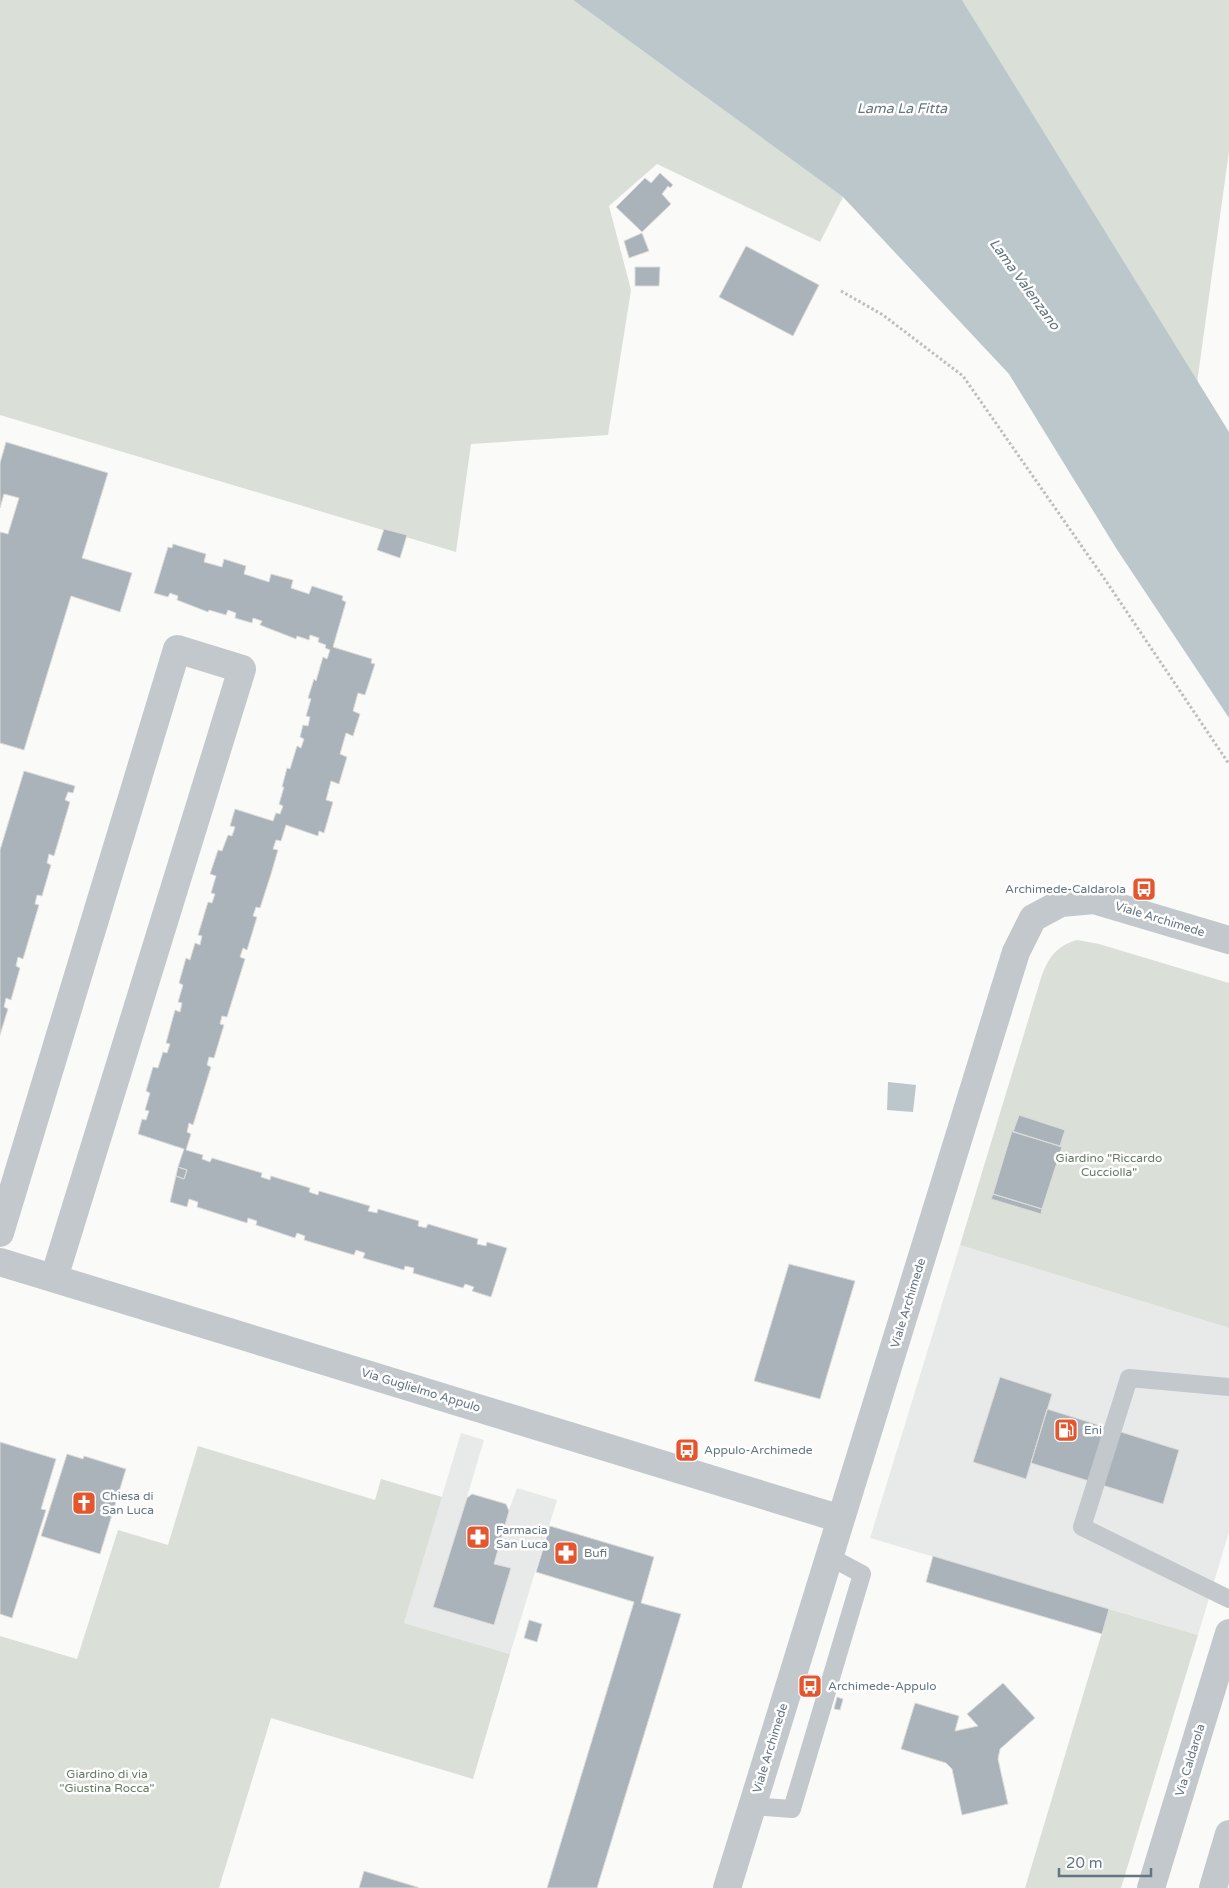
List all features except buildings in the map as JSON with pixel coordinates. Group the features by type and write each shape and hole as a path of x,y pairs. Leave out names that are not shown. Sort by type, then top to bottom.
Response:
{"street":[{"path":"0,1233 177,649 242,669 54,1278"},
{"name":"Viale Archimede","path":"727,1888 1016,952 1033,918 1061,902 1094,900 1229,940"},
{"name":"Via Guglielmo Appulo","path":"0,1262 842,1518"},
{"name":"Via Caldarola","path":"1151,1888 1229,1633"},
{"path":"1213,1888 1229,1834"}],"lane":[{"path":"1229,1387 1129,1378 1082,1528 1229,1599"},
{"path":"752,1806 792,1809 862,1574 828,1556"}],"path":[{"path":"841,291 883,315 963,376 1106,581 1229,764"}],"shaded area":[{"name":"Eni","path":"960,1245 1229,1328 1229,1532 1198,1635 870,1538"},
{"path":"461,1433 484,1440 467,1497 472,1494 506,1504 509,1510 517,1488 557,1500 510,1654 404,1623"}],"green space":[{"path":"0,0 573,0 843,197 820,242 657,164 609,206 631,290 608,435 471,444 456,552 0,415"},
{"path":"962,0 1229,0 1229,151 1197,383"},
{"name":"Giardino \"Riccardo Cucciolla\"","path":"1077,940 1099,944 1229,983 1229,1328 960,1245 1041,978 1050,959 1058,949"},
{"name":"Giardino di via \"Giustina Rocca\"","path":"198,1446 375,1500 381,1479 442,1497 404,1623 510,1654 473,1779 271,1718 219,1888 0,1888 0,1636 77,1659 118,1530 168,1545"},
{"path":"1109,1609 1198,1635 1121,1888 1025,1888"}],"water":[{"name":"Lama La Fitta","path":"573,0 962,0 1229,432 1229,718 1116,548 1009,374 843,197"},
{"path":"888,1082 916,1085 913,1112 887,1110"}],"place":[{"name":"Archimede-Caldarola","path":"1144,889"},
{"name":"Eni","path":"1066,1430"},
{"name":"Appulo-Archimede","path":"687,1450"},
{"name":"Chiesa di San Luca","path":"84,1503"},
{"name":"Farmacia San Luca","path":"478,1537"},
{"name":"Bufi","path":"566,1553"},
{"name":"Archimede-Appulo","path":"810,1686"}],"water label":[{"name":"Lama Valenzano","path":"1025,284"}]}
